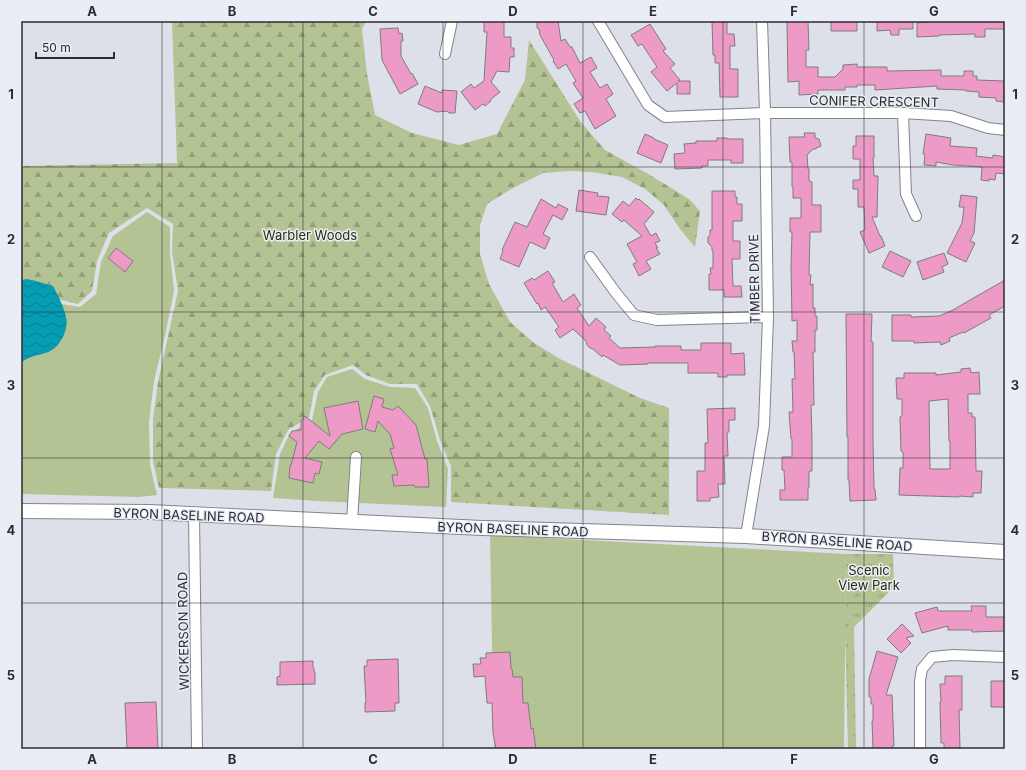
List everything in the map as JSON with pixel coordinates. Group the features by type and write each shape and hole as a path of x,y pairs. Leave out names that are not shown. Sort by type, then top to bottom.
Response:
{"main road":[{"name":"BYRON BASELINE ROAD","path":"21,511 142,512 482,528 746,536 1005,552"}],"street":[{"path":"445,54 452,21"},
{"name":"CONIFER CRESCENT","path":"598,21 648,105 665,117 765,114 903,113 951,116 988,128 1005,130"},
{"name":"TIMBER DRIVE","path":"746,536 764,426 768,317 762,21"},
{"path":"903,113 906,194 916,216"},
{"path":"590,256 616,293 634,315 657,320 768,317"},
{"path":"352,522 356,457"},
{"name":"WICKERSON ROAD","path":"194,514 197,749"},
{"path":"920,749 920,681 922,669 932,657 953,655 1005,657"}],"green space":[{"name":"Warbler Woods","path":"172,21 366,21 362,29 367,74 375,115 412,133 459,145 497,134 525,80 529,40 580,121 605,150 689,199 700,211 695,247 680,229 664,205 645,189 622,177 592,172 571,171 543,173 513,188 487,204 480,226 480,254 489,284 510,322 534,343 560,359 640,398 669,408 669,515 451,502 451,466 440,440 430,406 417,384 390,384 366,375 353,365 325,375 314,391 309,417 288,430 276,454 271,491 159,488 153,462 153,419 158,382 178,291 172,251 173,224 147,208 109,233 97,261 92,291 78,304 21,285 21,166 177,163"},
{"path":"147,212 170,227 170,253 174,291 154,381 149,422 150,465 157,495 139,497 21,494 21,288 62,304 80,307 96,294 101,262 113,236"},
{"path":"352,369 365,379 390,387 415,388 428,408 437,441 448,469 446,507 273,498 280,454 290,433 312,420 318,392 327,377"},
{"path":"490,535 846,554 844,749 494,749"},
{"name":"Scenic View Park","path":"846,554 893,554 894,587 854,627 856,749 848,749 845,628"}],"water":[{"path":"27,279 53,286 64,309 67,321 64,336 55,348 48,352 29,358 21,363 21,280"}],"building":[{"path":"484,21 504,21 504,37 511,37 511,48 514,48 514,57 510,57 509,72 497,71 491,82 500,92 485,106 483,104 475,110 461,92 471,84 474,88 484,81 487,32 484,32"},
{"path":"537,21 558,21 561,41 565,39 570,47 572,47 580,63 591,57 597,68 590,72 600,88 607,84 613,94 606,99 616,116 595,129 585,111 580,113 574,104 583,98 573,83 576,81 566,64 558,69 540,35 539,29 537,28"},
{"path":"712,21 727,21 727,34 734,34 735,46 730,46 730,69 738,69 738,97 720,97 719,63 715,63 715,55 713,55"},
{"path":"787,21 808,21 809,50 806,50 806,67 818,67 818,77 835,77 843,69 843,65 857,64 857,67 887,67 887,71 941,70 941,76 964,76 964,71 973,71 973,76 977,76 977,80 1004,81 1004,102 996,101 996,98 979,97 979,92 937,89 937,86 875,90 875,85 857,85 857,87 845,87 845,90 818,90 818,94 799,95 799,81 788,82"},
{"path":"831,21 857,21 857,31 831,31"},
{"path":"877,21 913,21 913,29 899,29 899,35 891,35 890,30 877,31"},
{"path":"931,21 1005,21 1005,29 985,29 985,37 975,37 975,34 917,37 917,23"},
{"path":"650,24 666,49 663,51 675,64 670,68 680,80 678,81 690,81 690,94 677,94 677,83 667,91 651,72 657,67 642,44 638,46 631,35"},
{"path":"398,28 399,34 402,33 403,41 401,41 401,56 418,84 400,94 382,60 380,29"},
{"path":"425,86 442,93 442,90 457,91 455,113 449,113 447,111 437,112 418,104"},
{"path":"804,133 815,133 815,138 819,139 821,146 813,149 807,155 809,181 812,182 812,205 821,205 821,232 810,232 809,275 811,275 810,285 813,284 813,308 815,308 815,316 817,316 817,330 815,330 815,352 813,352 814,405 811,405 812,471 809,471 808,500 780,500 780,490 785,490 782,457 792,457 789,412 793,412 792,379 795,379 792,341 797,341 797,320 792,321 792,232 790,232 790,218 801,218 801,198 793,198 792,162 790,162 789,137 805,137"},
{"path":"645,134 668,145 661,163 637,153"},
{"path":"926,134 951,138 950,146 977,148 976,156 993,158 993,155 1005,157 1005,174 996,173 995,180 989,179 989,181 981,180 982,167 936,162 936,166 924,165 925,154 923,154"},
{"path":"856,136 874,136 874,176 878,176 877,217 872,217 885,246 869,253 860,232 865,230 864,207 858,207 858,189 853,189 853,180 860,180 860,159 853,159 853,146 856,146"},
{"path":"717,138 743,139 743,163 731,163 731,160 708,160 708,166 702,166 702,168 675,169 674,154 685,153 684,144 696,143 696,141 717,141"},
{"path":"579,190 598,193 597,196 609,197 606,215 576,211"},
{"path":"712,191 735,191 737,204 742,204 742,221 733,221 733,241 740,241 740,259 732,259 733,286 741,286 742,297 724,297 724,290 709,290 709,274 711,274 710,268 713,268 713,251 712,247 708,243 710,230 712,230"},
{"path":"961,195 977,197 974,233 970,241 975,243 966,262 947,253 962,223 964,207 959,207"},
{"path":"636,198 654,212 644,224 651,236 656,233 660,241 655,243 660,254 646,261 651,269 639,276 633,264 637,262 627,244 642,236 624,220 622,222 612,214 623,201 629,206"},
{"path":"541,199 556,208 558,204 568,209 562,220 553,215 543,234 550,238 545,249 530,242 519,267 500,259 502,250 515,222 527,227"},
{"path":"116,248 133,261 125,272 108,258"},
{"path":"890,251 911,261 903,277 882,267"},
{"path":"944,253 948,264 942,267 944,272 923,280 917,262"},
{"path":"548,271 555,282 552,283 563,302 574,294 581,305 577,308 589,326 596,318 606,327 604,330 611,336 609,338 620,348 681,346 681,350 701,350 701,343 731,343 731,354 744,353 745,375 727,375 727,377 718,377 718,373 688,373 688,363 620,365 603,355 602,357 590,348 586,341 573,329 560,338 555,330 559,327 545,307 541,310 524,283 532,278 534,280"},
{"path":"1005,280 1005,306 989,315 991,318 964,333 963,332 949,338 950,341 941,345 940,342 914,343 914,341 892,341 892,315 911,315 911,317 939,316 953,310"},
{"path":"846,314 872,314 871,342 873,342 874,489 876,500 850,501 847,437"},
{"path":"970,368 971,373 979,372 980,394 968,394 968,413 972,413 972,417 975,417 976,471 982,471 981,493 973,493 973,497 899,495 900,468 903,468 900,417 902,416 902,399 897,399 896,378 904,378 904,373 936,373 936,375 961,372 961,369","holes":["948,399 950,469 930,469 929,401"]},
{"path":"374,396 384,399 382,407 393,410 398,406 416,425 425,459 427,459 429,487 415,487 414,485 394,486 392,475 398,475 390,449 394,448 390,434 378,421 375,432 365,429"},
{"path":"358,401 363,429 342,434 329,449 319,441 305,458 322,462 319,474 315,473 313,483 289,478 290,465 297,442 289,436 292,431 301,430 301,421 305,416 330,436 324,408"},
{"path":"735,408 735,420 729,420 729,432 727,432 728,456 724,456 725,484 718,484 719,497 710,498 710,501 697,501 697,471 705,471 705,443 708,443 707,409"},
{"path":"971,606 986,606 986,617 1005,617 1005,631 972,632 972,630 948,630 948,626 922,633 915,613 937,607 938,611 972,611"},
{"path":"902,624 914,636 906,638 911,643 901,653 887,639"},
{"path":"877,651 898,657 886,695 892,695 893,749 873,749 873,704 871,704 871,697 869,697 869,679"},
{"path":"510,652 513,677 522,677 523,703 528,703 531,729 533,728 536,749 496,749 493,733 492,703 487,703 485,676 474,677 473,664 481,664 480,658 486,658 486,653"},
{"path":"398,659 399,703 395,703 395,711 365,712 364,666 367,666 367,660"},
{"path":"313,661 315,684 277,685 277,677 280,676 280,662"},
{"path":"945,676 962,676 962,710 959,710 960,748 944,748 944,743 941,743 940,684 945,684"},
{"path":"991,681 1005,681 1005,707 991,707"},
{"path":"156,702 158,749 127,749 125,703"}]}
